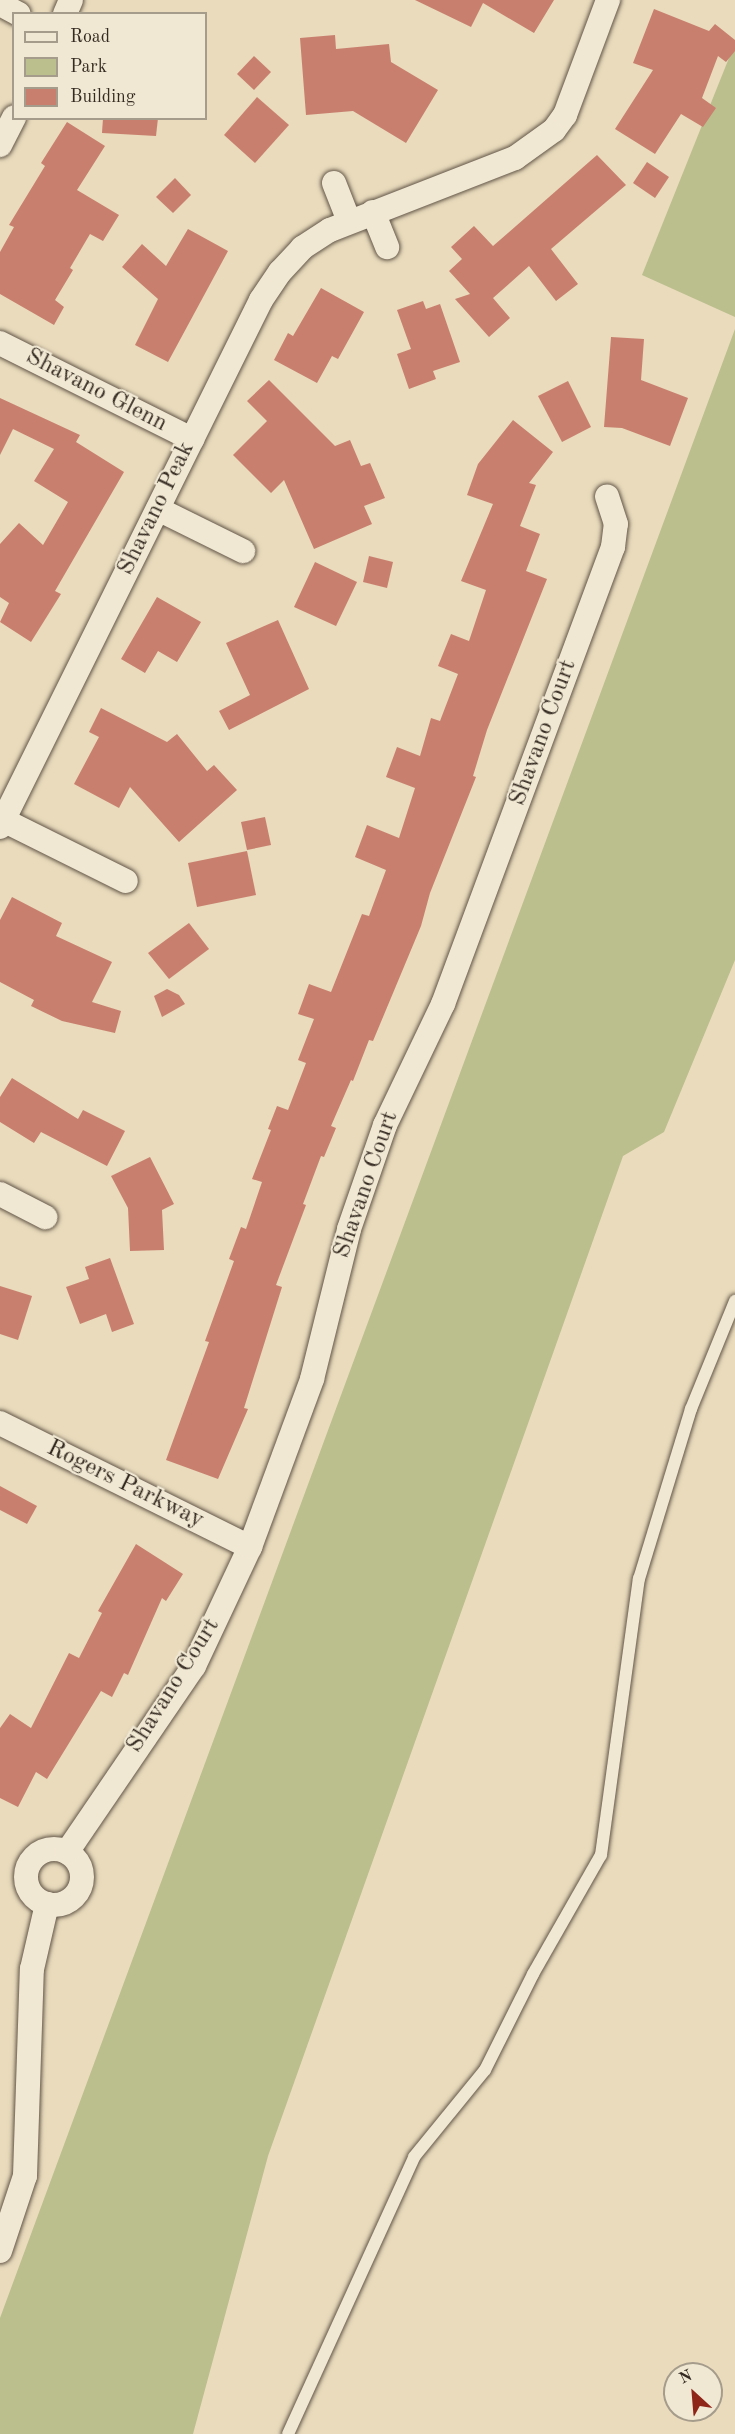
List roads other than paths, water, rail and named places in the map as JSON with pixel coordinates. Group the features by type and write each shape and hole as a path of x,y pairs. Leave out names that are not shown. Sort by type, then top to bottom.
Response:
{"street":[{"name":"Shavano Peak","path":"2,823 261,300 280,272 303,248 349,221 515,158 554,130 565,115 608,0"},
{"path":"0,4 15,12"},
{"path":"0,145 12,120"},
{"path":"334,183 349,221"},
{"path":"373,212 387,247"},
{"name":"Shavano Glenn","path":"0,343 192,439"},
{"name":"Shavano Court","path":"67,1852 194,1666 250,1547 312,1379 349,1228 385,1125 443,1004 614,547 616,524 607,496"},
{"path":"158,509 243,551"},
{"path":"2,823 126,880"},
{"path":"0,1194 45,1217"},
{"name":"Rogers Parkway","path":"0,1423 250,1547"},
{"path":"57,1849 67,1852 81,1867 81,1887 67,1902 46,1904 30,1892 26,1872 37,1854 57,1849"},
{"path":"0,2251 25,2175 32,1969 46,1904"}],"lane":[{"path":"288,2434 414,2157 485,2070 533,1974 601,1855 639,1579 691,1409 735,1301"}]}
